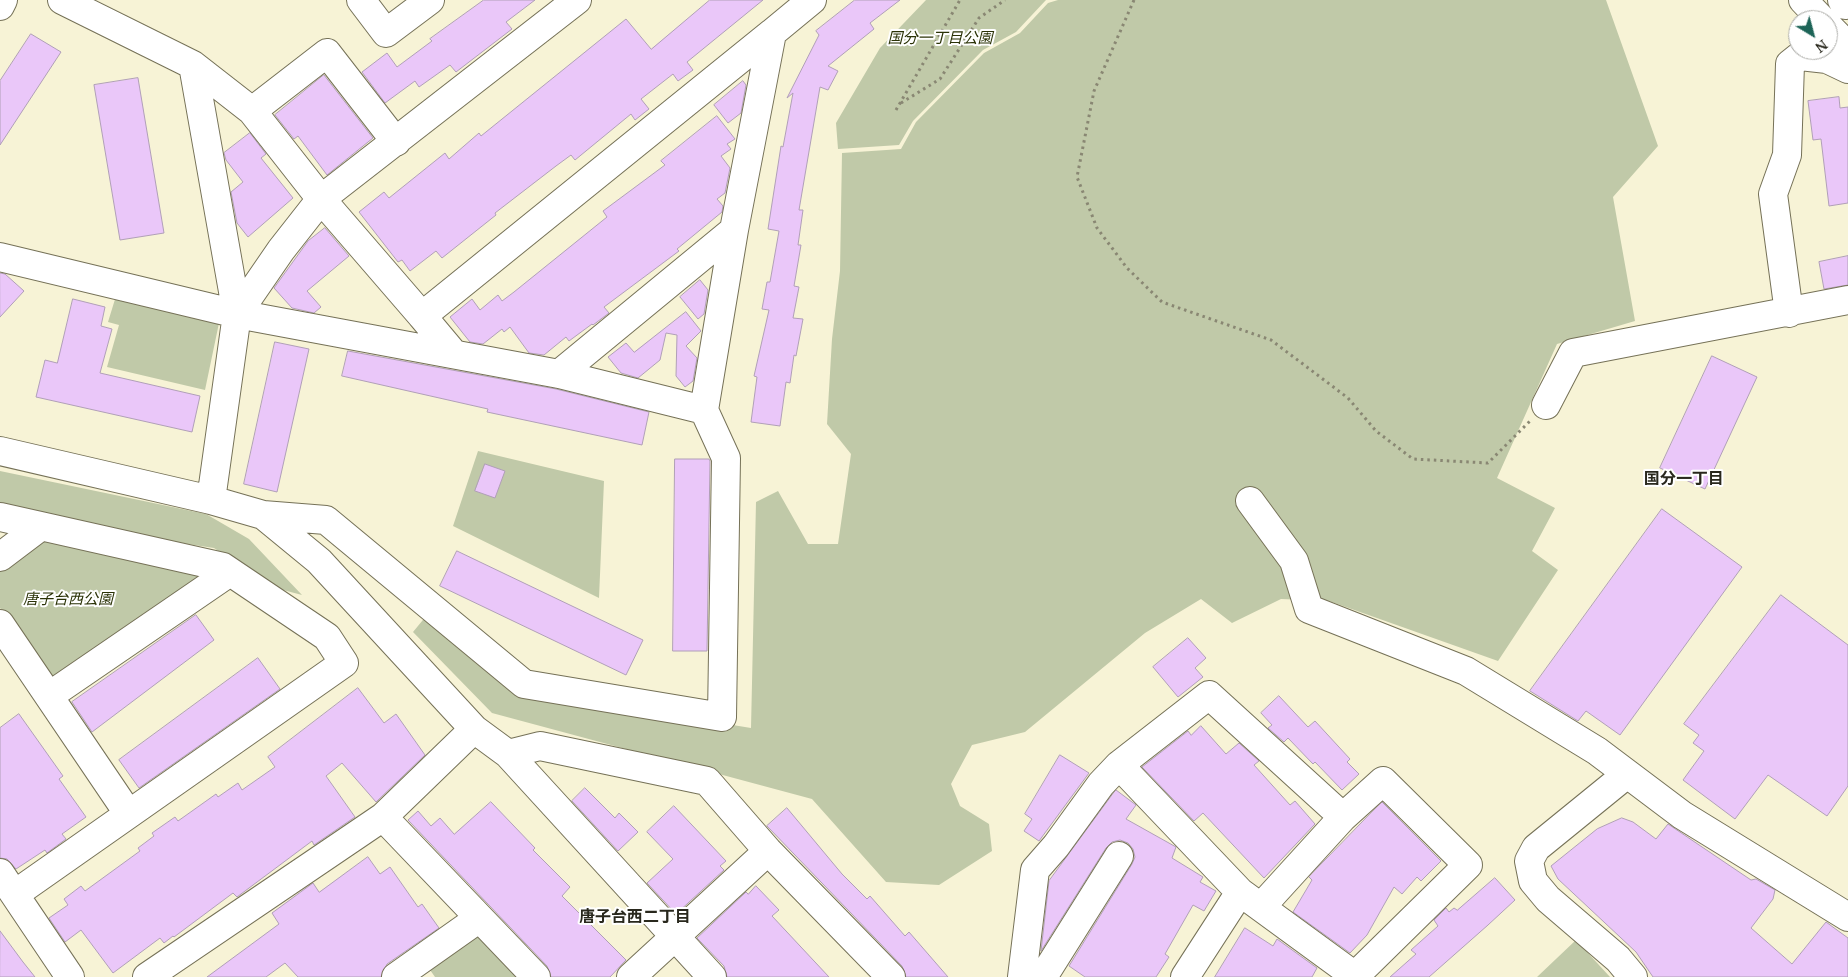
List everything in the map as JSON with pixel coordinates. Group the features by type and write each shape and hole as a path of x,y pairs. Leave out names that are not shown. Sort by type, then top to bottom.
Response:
{"street":[{"path":"0,6 3,0"},
{"path":"62,0 193,65 252,111 322,199 452,353"},
{"path":"360,0 386,33 430,0"},
{"path":"237,314 281,250 322,199 577,0"},
{"path":"422,316 812,0"},
{"path":"1803,0 1812,10"},
{"path":"1842,0 1844,5 1848,2"},
{"path":"0,451 211,500 263,515 326,520 524,684 722,717 726,458 704,410 734,230 772,33"},
{"path":"1838,36 1848,46"},
{"path":"252,111 327,54 396,142"},
{"path":"1789,313 1773,194 1787,155 1790,64 1800,56 1827,59 1848,69"},
{"path":"193,65 237,314 211,500"},
{"path":"559,374 734,230"},
{"path":"0,257 237,314 559,374 704,410"},
{"path":"1546,405 1573,353 1789,313 1848,300"},
{"path":"1250,501 1294,561 1309,609 1466,671 1596,751 1682,815 1848,917"},
{"path":"263,515 318,562 474,729 508,754 712,977"},
{"path":"0,517 224,567 327,637 344,663 128,813 7,883 70,977"},
{"path":"0,557 42,526"},
{"path":"49,696 230,572"},
{"path":"0,624 128,813"},
{"path":"1022,977 1035,870 1119,765 1209,695 1343,817"},
{"path":"147,977 383,817 474,729"},
{"path":"508,754 540,746 707,781 768,851 891,977"},
{"path":"1119,765 1250,900 1337,971 1356,976 1468,865 1384,781 1250,900 1185,977"},
{"path":"1627,774 1536,848 1529,861 1533,882 1548,899 1618,959 1633,977"},
{"path":"383,817 478,919 536,977"},
{"path":"631,977 768,851"},
{"path":"1042,977 1119,856"},
{"path":"396,977 478,919"}],"path":[{"path":"896,110 960,0"},
{"path":"901,103 940,80 979,18 1005,0"},
{"path":"1134,0 1132,9 1094,91 1077,177 1097,228 1127,268 1162,302 1271,340 1348,398 1376,431 1413,459 1488,464 1546,405"}],"green space":[{"name":"国分一丁目公園","path":"926,0 1046,0 1016,32 983,50 913,121 899,145 838,149 836,123 880,48"},
{"path":"1058,0 1606,0 1658,146 1613,197 1635,321 1557,344 1497,478 1555,508 1532,551 1558,570 1498,661 1329,601 1281,599 1232,623 1201,599 1145,633 1025,732 972,745 951,784 960,806 989,824 992,851 939,885 886,882 812,799 492,713 413,632 427,615 525,691 751,728 756,502 778,491 808,544 838,544 851,454 827,424 832,339 840,271 842,153 901,149 916,122 984,53 1020,33 1048,3"},
{"path":"116,296 219,323 205,390 107,367 119,325 108,322"},
{"path":"478,451 604,481 599,598 453,526"},
{"path":"0,471 206,514 249,539 302,595 268,586 214,548 154,539 0,506"},
{"name":"唐子台西公園","path":"49,534 211,574 55,680 0,608 0,567"},
{"path":"482,932 527,977 435,977 428,967"},
{"path":"1576,940 1610,977 1537,977"}],"building":[{"path":"484,0 535,0 506,22 512,29 456,72 450,65 419,87 415,81 385,103 362,72 387,53 397,67 432,41 430,39"},
{"path":"710,0 763,0 687,62 693,70 678,81 673,74 641,99 649,109 635,120 631,114 575,160 571,155 495,213 496,215 442,258 436,251 410,271 402,260 398,262 359,212 384,192 389,198 445,153 449,159 479,133 481,136 626,19 651,49"},
{"path":"855,0 900,0 870,23 874,29 828,66 838,71 828,90 820,87 799,210 803,210 798,245 801,245 794,286 799,287 793,318 803,319 796,356 794,355 790,383 786,382 780,426 751,422 757,377 754,376 769,310 762,309 767,282 770,282 779,231 768,229 781,146 783,147 793,93 787,98 819,35 816,31"},
{"path":"31,34 61,52 0,145 0,81"},
{"path":"324,75 373,138 327,175 298,136 294,139 275,115"},
{"path":"138,78 164,233 120,240 94,85"},
{"path":"743,81 746,85 741,113 728,123 714,105"},
{"path":"1839,97 1840,108 1848,107 1848,203 1829,206 1821,139 1813,140 1808,101"},
{"path":"717,116 735,139 727,144 731,149 721,156 730,168 725,193 717,199 723,206 722,212 677,249 679,251 604,307 609,313 569,341 566,337 544,355 529,353 510,327 504,332 502,329 483,344 470,342 450,317 472,299 480,310 498,295 502,301 514,292 607,217 603,211 665,165 661,161"},
{"path":"250,133 266,154 261,158 293,198 248,237 237,223 231,192 243,182 226,160 224,153"},
{"path":"325,228 349,256 307,291 321,307 314,313 292,308 274,288 308,241"},
{"path":"1848,256 1848,285 1824,289 1819,262"},
{"path":"0,273 5,274 24,291 0,317"},
{"path":"700,280 708,290 704,314 698,319 680,297"},
{"path":"73,299 105,307 101,326 112,329 100,373 200,396 192,432 36,397 45,360 57,363"},
{"path":"686,312 701,331 686,346 697,358 693,381 685,387 676,376 677,335 666,333 660,360 638,378 621,373 608,357 626,343 634,352"},
{"path":"275,342 309,349 277,492 244,484"},
{"path":"348,351 556,389 649,412 642,445 487,412 488,409 342,376"},
{"path":"1712,356 1757,377 1705,489 1660,468"},
{"path":"675,459 709,459 710,461 707,651 673,651"},
{"path":"485,464 505,471 495,498 475,491"},
{"path":"1662,509 1742,567 1620,735 1586,711 1578,721 1530,691"},
{"path":"457,551 643,640 626,675 440,586"},
{"path":"1781,595 1848,645 1848,786 1827,816 1768,775 1735,819 1683,780 1704,751 1693,743 1699,735 1684,724"},
{"path":"196,615 214,640 92,732 72,702"},
{"path":"1188,638 1206,658 1195,668 1203,677 1178,697 1153,667"},
{"path":"258,658 280,689 139,788 119,760"},
{"path":"358,688 384,723 396,714 425,755 376,802 342,763 326,776 355,817 314,845 312,841 237,897 233,893 174,937 164,943 160,938 113,973 81,930 65,942 49,918 68,905 64,899 81,886 85,891 140,851 138,848 154,836 152,833 175,817 178,821 216,794 218,797 238,783 242,790 275,767 268,757"},
{"path":"1279,696 1308,727 1315,721 1350,759 1347,762 1359,774 1342,790 1288,738 1284,742 1268,728 1272,725 1261,713"},
{"path":"19,714 63,776 59,779 86,817 62,834 66,839 47,853 45,850 16,869 7,859 0,858 0,728"},
{"path":"1201,726 1226,754 1239,743 1259,761 1254,765 1290,805 1295,801 1315,824 1264,878 1203,813 1194,821 1142,767 1188,731 1191,735"},
{"path":"1060,755 1089,773 1039,841 1024,831 1032,819 1025,814"},
{"path":"585,788 615,818 619,813 638,832 618,851 572,801"},
{"path":"1116,790 1136,805 1126,819 1176,847 1172,858 1203,877 1200,882 1216,891 1204,911 1193,905 1165,954 1169,957 1156,977 1085,977 1069,966 1135,857 1133,849 1128,843 1120,840 1112,842 1106,848 1041,951 1049,881"},
{"path":"491,802 535,848 533,850 570,887 562,896 626,960 610,977 551,977 547,966 408,820 418,811 431,826 440,818 454,834"},
{"path":"1382,802 1441,861 1421,881 1417,877 1402,894 1394,887 1367,935 1350,953 1293,912 1312,880 1309,877"},
{"path":"674,806 726,861 720,866 724,870 676,914 647,883 673,859 647,832"},
{"path":"787,808 842,874 867,899 870,896 905,936 909,932 948,977 906,977 902,966 767,826"},
{"path":"1622,818 1633,822 1656,839 1668,824 1751,880 1756,879 1775,890 1773,899 1751,928 1792,964 1826,922 1848,938 1848,977 1653,977 1636,952 1558,879 1551,866 1597,829"},
{"path":"368,857 380,874 390,867 418,907 422,904 439,928 387,964 381,977 298,977 285,963 266,977 207,977 279,924 272,913 313,883 319,892"},
{"path":"1495,878 1515,900 1429,977 1390,977 1416,954 1411,950 1438,926 1434,920 1446,908 1449,912 1454,908 1457,910"},
{"path":"756,886 779,910 772,916 829,977 727,977 724,966 697,938 746,892 748,894"},
{"path":"1245,928 1273,946 1277,939 1317,968 1312,977 1215,977"},
{"path":"0,931 23,962 35,977 0,977"}],"district":[{"name":"国分一丁目","path":"1684,479"},
{"name":"唐子台西二丁目","path":"635,917"}]}
